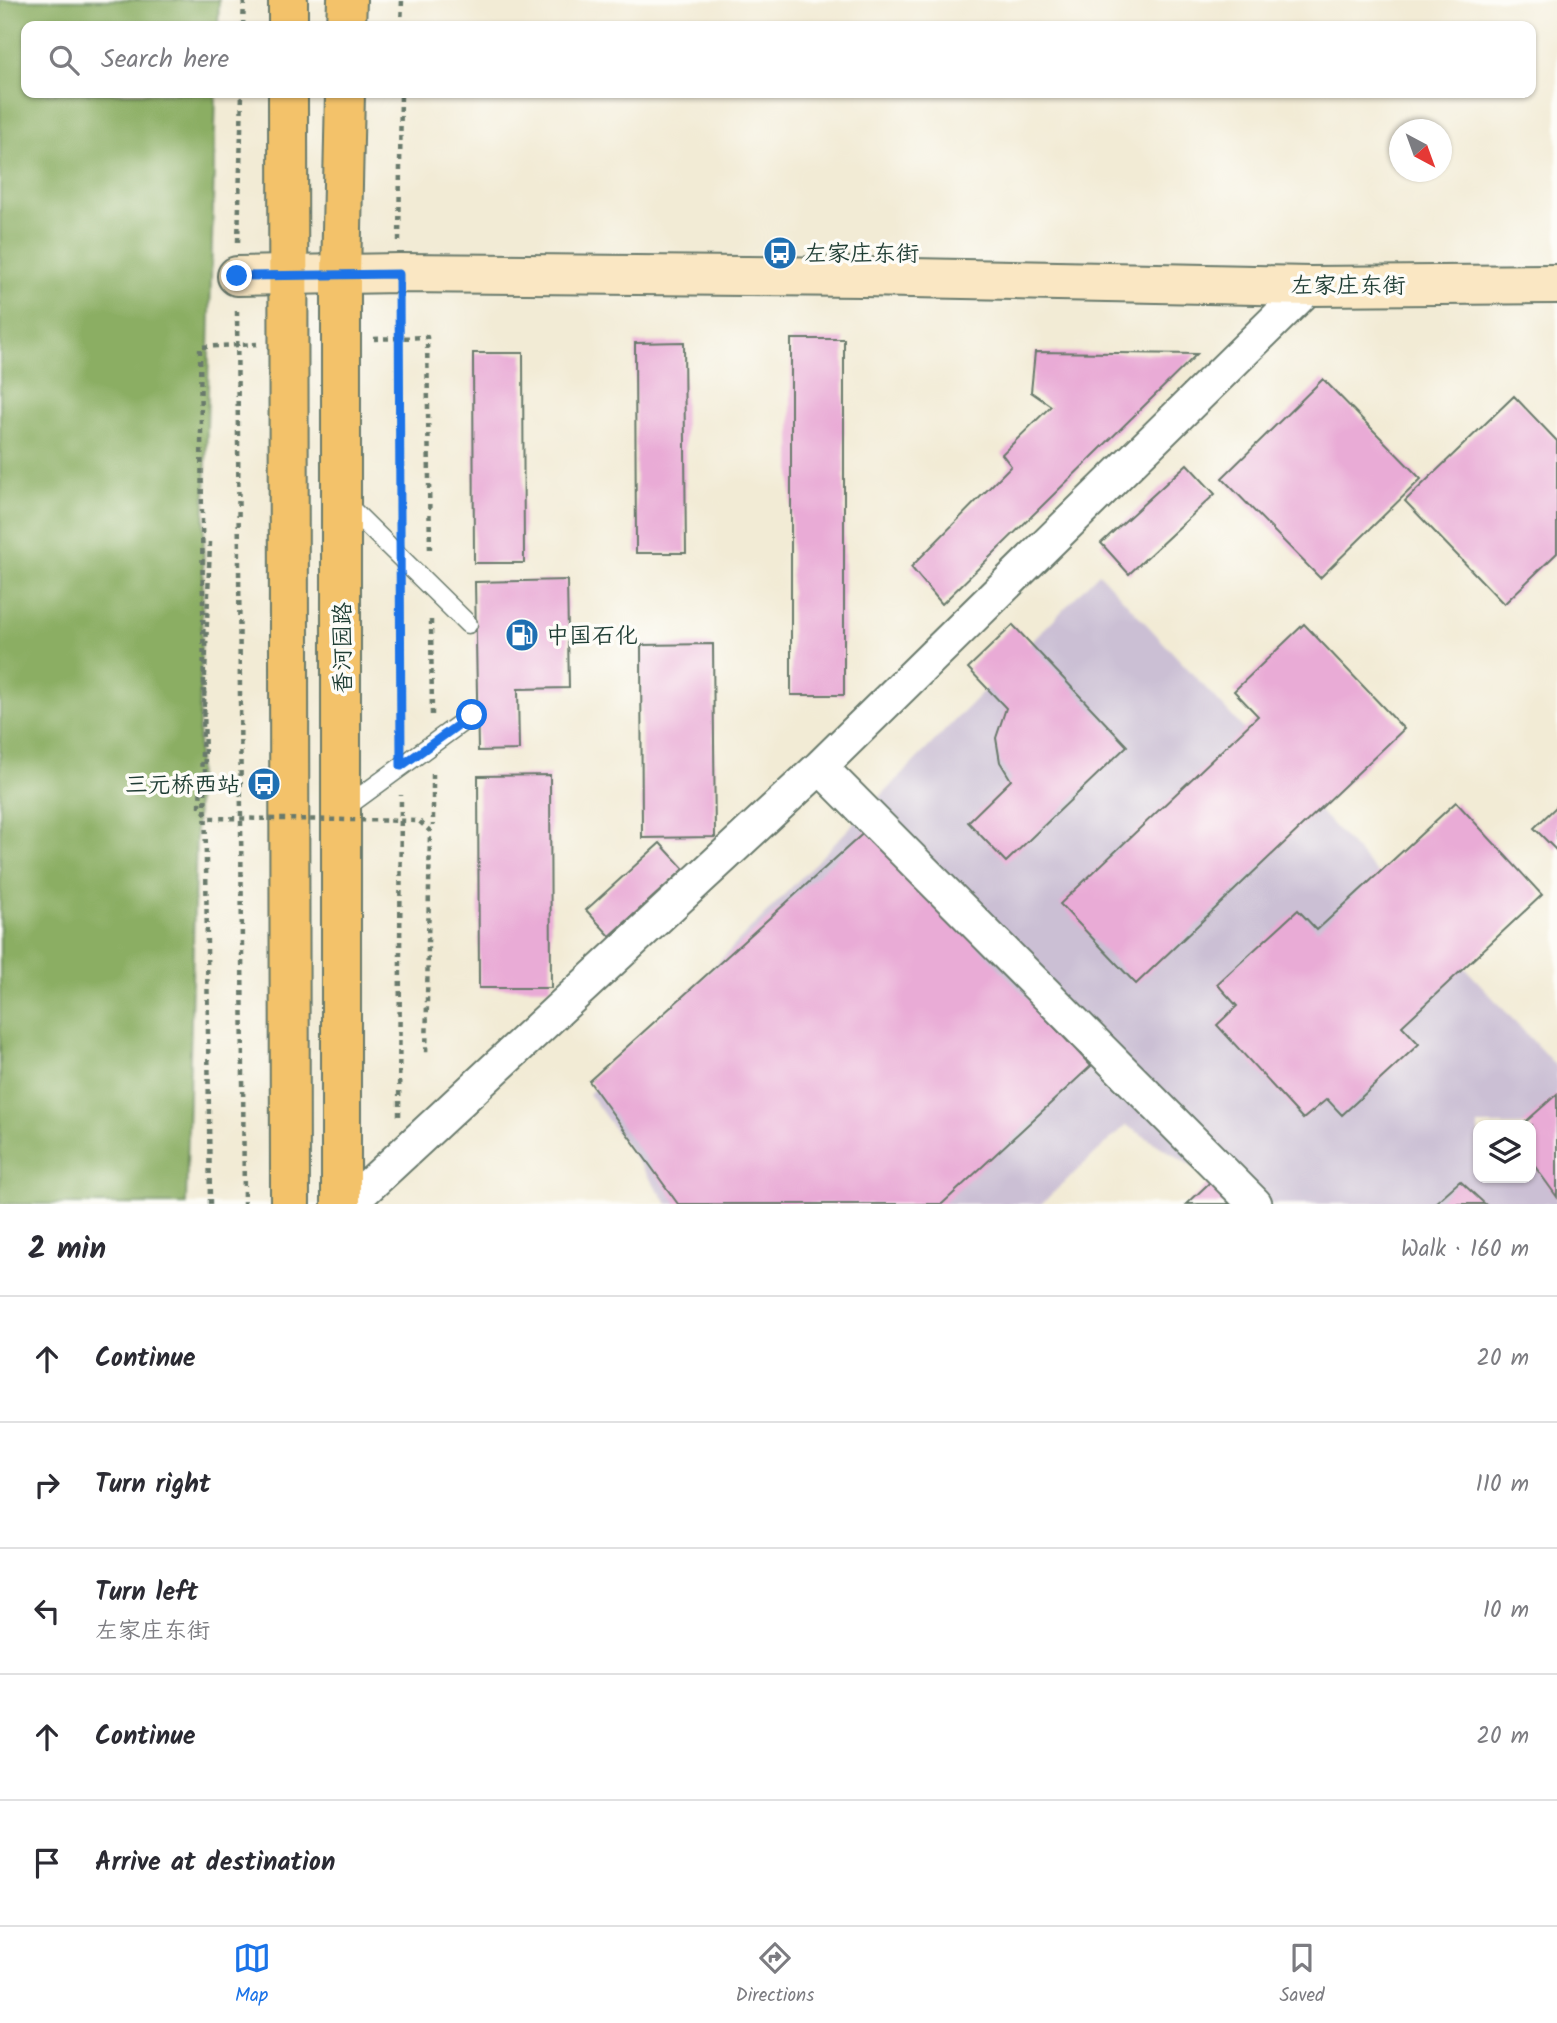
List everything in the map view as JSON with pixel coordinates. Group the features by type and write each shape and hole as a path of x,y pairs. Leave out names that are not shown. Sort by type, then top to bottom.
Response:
{"highway":[{"path":"288,0 288,21"},
{"path":"346,21 347,0"},
{"path":"288,98 290,1204"},
{"name":"香河园路","path":"341,1204 341,276 345,98"}],"street":[{"name":"左家庄东街","path":"237,276 399,274 876,277 1310,286 1557,284"},
{"path":"349,1204 820,767 1310,286"},
{"path":"820,767 1255,1204"}],"lane":[{"path":"341,499 468,624"},
{"path":"342,810 472,715"}],"path":[{"path":"243,21 244,0"},
{"path":"401,21 402,0"},
{"path":"242,98 237,276 244,1204"},
{"path":"399,1156 401,98"},
{"path":"207,542 200,806 209,818 419,821 430,831 426,1057"}],"shaded area":[{"path":"1099,573 1557,1067 1557,1204 1252,1204 1126,1125 1041,1204 668,1204 589,1094"}],"green space":[{"path":"0,0 219,0 218,21 21,21 21,98 216,98 186,1204 0,1204"}],"building":[{"path":"791,339 844,339 844,695 791,695"},
{"path":"684,342 686,553 636,553 635,343"},
{"path":"1035,352 1197,354 942,604 911,567 1011,466 1002,454 1051,406 1031,392"},
{"path":"473,353 523,353 524,563 474,563"},
{"path":"1323,379 1421,479 1320,578 1222,478"},
{"path":"1514,396 1557,441 1557,553 1504,604 1405,501"},
{"path":"1187,464 1215,494 1129,574 1101,543"},
{"name":"中国石化","path":"567,580 569,688 518,689 519,750 478,751 475,582"},
{"path":"1304,624 1404,729 1136,984 1060,904 1258,716 1234,691"},
{"path":"1013,625 1127,746 1006,862 968,822 1011,780 1000,762 996,738 1006,708 968,668"},
{"path":"713,644 715,837 642,838 641,645"},
{"path":"550,775 551,988 479,988 478,776"},
{"path":"1456,802 1542,895 1402,1026 1419,1044 1342,1115 1327,1099 1303,1119 1217,1025 1237,1006 1217,984 1298,910 1317,930"},
{"path":"1557,806 1557,851 1534,828"},
{"path":"868,829 1091,1066 942,1204 678,1204 589,1081"},
{"path":"660,843 684,869 610,936 586,910"},
{"path":"1557,1094 1557,1197 1536,1168 1536,1120 1528,1120"},
{"path":"1223,1170 1254,1204 1187,1204"},
{"path":"1460,1181 1485,1204 1434,1204"}],"place":[{"name":"左家庄东街","path":"780,253"},
{"name":"中国石化","path":"522,635"},
{"name":"三元桥西站","path":"264,784"}],"route":[{"path":"237,276 399,274 401,766 472,715"}]}
